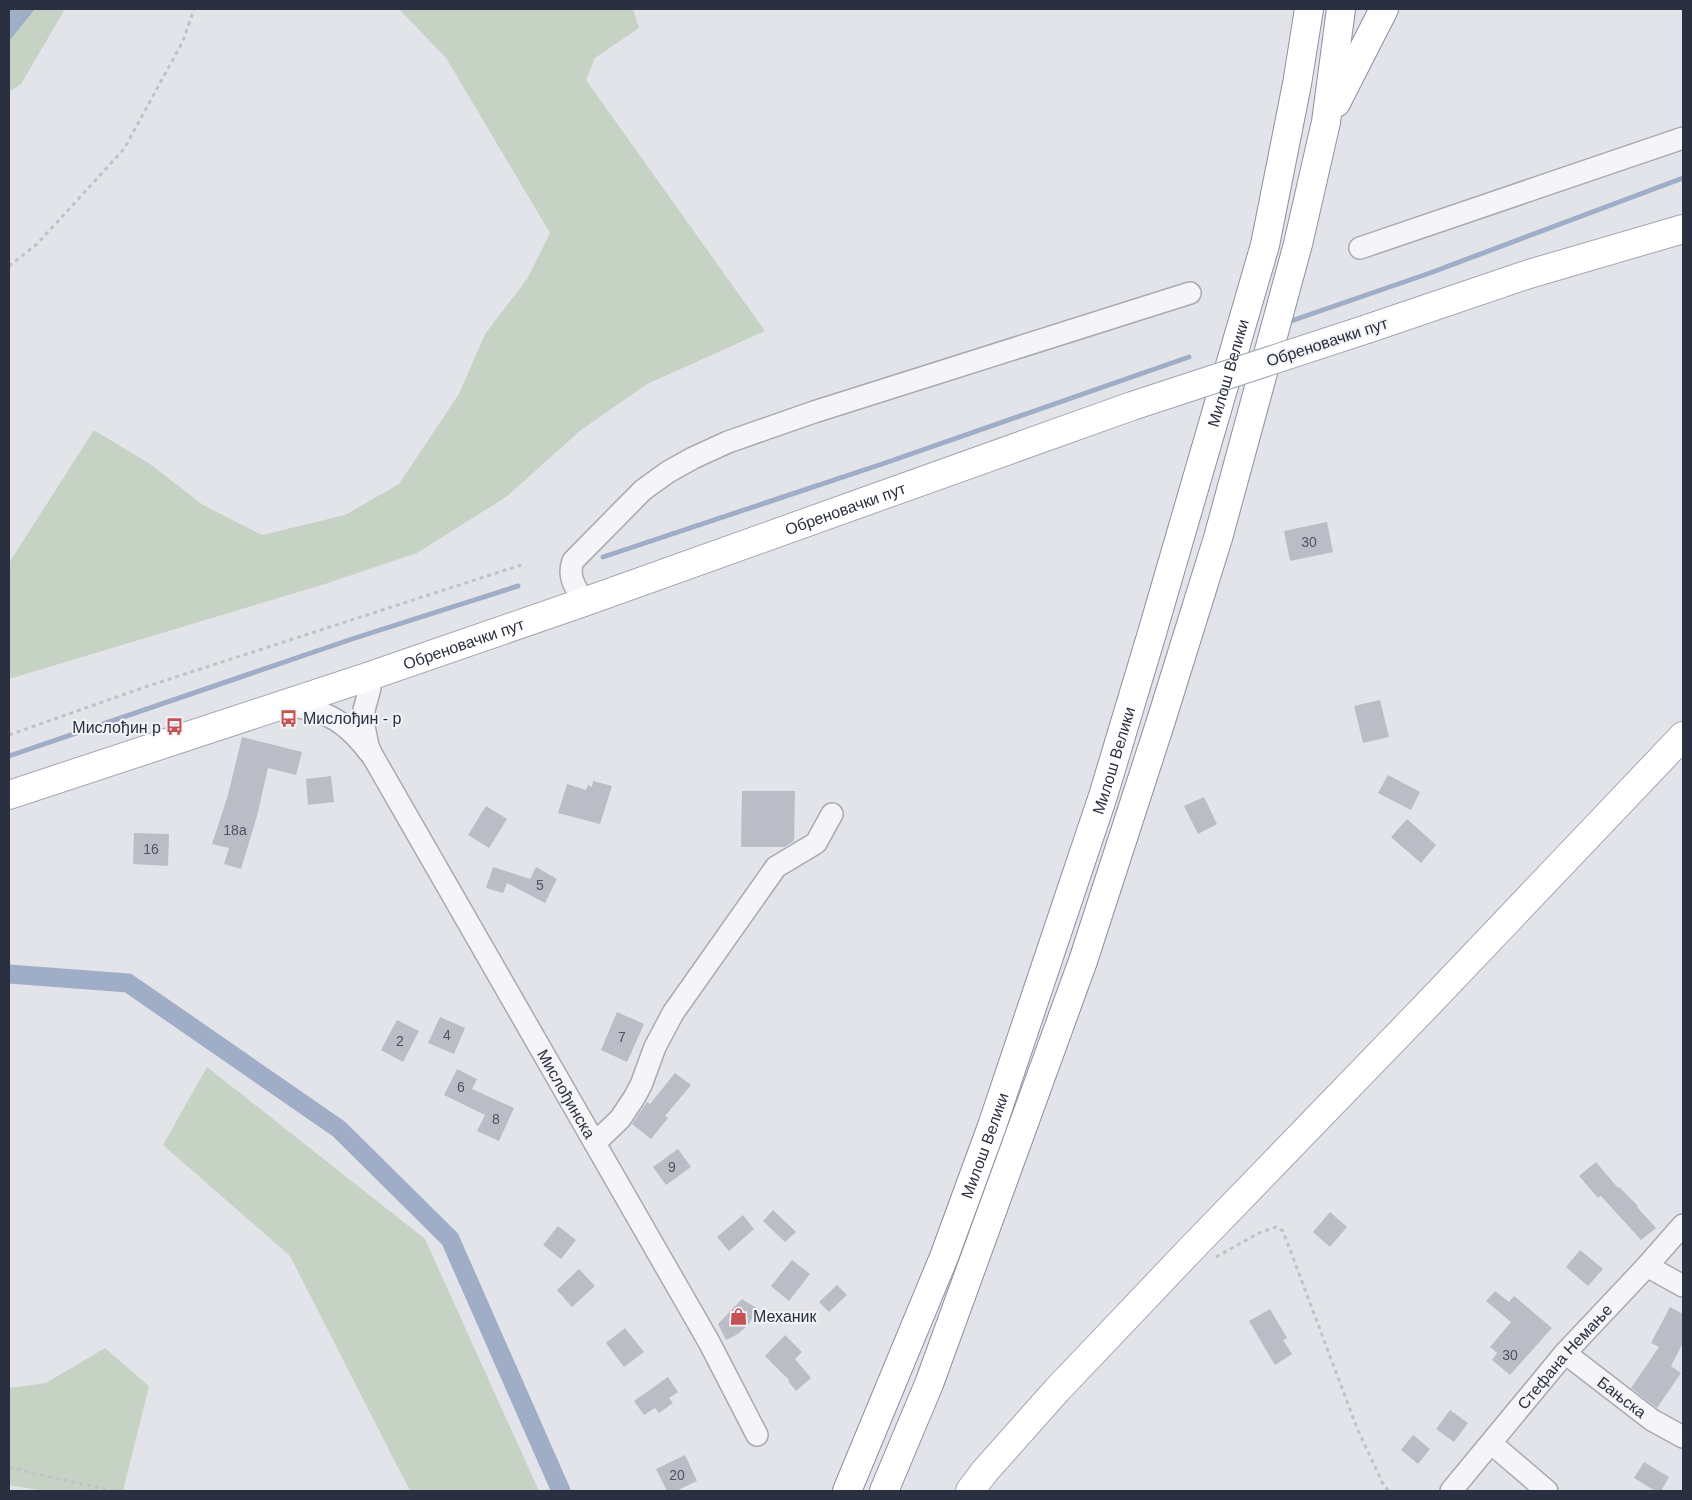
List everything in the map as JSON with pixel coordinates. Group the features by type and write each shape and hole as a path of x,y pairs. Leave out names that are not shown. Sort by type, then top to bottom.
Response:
{"main road":[{"name":"Милош Велики","path":"846,1491 944,1257 992,1126 1102,796 1155,624 1265,245 1297,84 1308,9"},
{"name":"Милош Велики","path":"884,1491 929,1384 969,1277 1083,961 1148,762 1220,528 1298,244 1326,122 1341,9"},
{"path":"1326,122 1384,9"},
{"name":"Обреновачки пут","path":"9,795 367,677 584,602 1132,406 1529,274 1683,229"},
{"path":"970,1491 985,1470 1057,1390 1683,736"}],"street":[{"path":"1360,248 1683,138"},
{"path":"584,602 572,582 570,574 573,561 643,490 668,472 693,458 728,442 814,412 1190,293"},
{"name":"Мислођинска","path":"367,677 370,688 364,710 364,726 372,755 709,1342 757,1435"},
{"name":"Мислођинска","path":"285,704 323,714 335,720 354,734 372,755"},
{"path":"595,1143 620,1119 634,1098 641,1085 655,1047 673,1012 776,867 816,843 832,814"},
{"name":"Стефана Немање","path":"1451,1491 1565,1354 1683,1225"},
{"path":"1647,1266 1683,1286"},
{"name":"Бањска","path":"1565,1354 1652,1420 1683,1437"},
{"path":"1492,1444 1547,1491"}],"path":[{"path":"9,266 37,244 124,149 183,42 194,9"},
{"path":"9,735 148,686 521,565"},
{"path":"1192,1248 1211,1260 1259,1233 1276,1227 1283,1231 1357,1428 1384,1486 1389,1491"},
{"path":"9,1467 114,1491"}],"green space":[{"path":"9,9 65,9 21,84 9,92"},
{"path":"399,9 633,9 639,28 595,58 586,80 765,331 647,384 581,430 506,497 417,553 325,584 9,679 9,563 94,430 150,464 203,505 262,535 345,515 399,484 459,394 485,334 527,279 550,233 446,58"},
{"path":"207,1067 425,1239 539,1491 410,1491 290,1256 163,1145"},
{"path":"105,1348 149,1386 123,1491 44,1491 9,1485 9,1388 46,1383"}],"water":[{"path":"9,9 35,9 9,41"}],"building":[{"path":"1327,522 1333,552 1290,561 1284,531"},
{"path":"1380,700 1389,737 1363,743 1354,706"},
{"path":"242,737 302,752 296,775 268,768 257,816 241,869 224,864 229,848 212,844 228,795"},
{"path":"1388,775 1420,792 1411,810 1378,793"},
{"path":"331,776 334,802 308,805 306,779"},
{"path":"593,781 612,786 600,824 558,813 567,784 586,790 588,785 592,787"},
{"path":"742,791 795,791 794,841 784,847 741,847"},
{"path":"1204,797 1217,824 1198,834 1184,806"},
{"path":"486,806 507,819 489,848 468,835"},
{"path":"1407,819 1436,845 1421,863 1391,837"},
{"path":"134,833 169,834 168,866 133,864"},
{"path":"493,867 530,879 536,867 557,879 545,903 507,883 503,893 486,888"},
{"path":"617,1012 644,1024 627,1062 601,1050"},
{"path":"440,1017 465,1028 454,1054 428,1043"},
{"path":"397,1020 419,1031 403,1062 381,1050"},
{"path":"457,1069 477,1079 472,1089 514,1108 499,1141 477,1131 485,1115 444,1095"},
{"path":"675,1073 691,1085 665,1116 668,1118 651,1139 632,1124 647,1102 650,1104"},
{"path":"678,1149 691,1167 666,1185 653,1167"},
{"path":"1596,1162 1656,1228 1641,1240 1601,1196 1598,1198 1579,1176"},
{"path":"773,1210 796,1232 785,1242 763,1221"},
{"path":"1330,1212 1347,1227 1330,1247 1313,1232"},
{"path":"743,1215 754,1229 729,1251 717,1237"},
{"path":"558,1226 576,1240 561,1259 543,1245"},
{"path":"1580,1250 1603,1269 1588,1286 1566,1267"},
{"path":"792,1260 810,1274 789,1301 771,1286"},
{"path":"579,1269 595,1286 572,1307 557,1290"},
{"path":"837,1285 847,1295 829,1312 819,1302"},
{"path":"1495,1291 1509,1302 1514,1296 1552,1328 1510,1375 1492,1360 1497,1353 1490,1347 1511,1322 1486,1301"},
{"name":"Механик","path":"742,1299 758,1309 748,1325 738,1334 726,1340 718,1324"},
{"path":"1670,1307 1683,1314 1683,1343 1671,1366 1681,1373 1657,1408 1631,1388 1659,1347 1651,1343"},
{"path":"1270,1309 1287,1338 1283,1340 1292,1354 1275,1365 1249,1321"},
{"path":"625,1328 644,1352 624,1367 606,1343"},
{"path":"785,1335 802,1352 795,1359 811,1378 796,1391 789,1380 765,1356"},
{"path":"668,1377 678,1392 669,1398 673,1403 659,1413 655,1408 644,1415 634,1401"},
{"path":"1450,1410 1468,1423 1454,1442 1436,1429"},
{"path":"1413,1435 1430,1449 1418,1464 1401,1450"},
{"path":"685,1455 697,1481 676,1491 667,1491 656,1469"},
{"path":"1644,1462 1669,1477 1661,1491 1655,1491 1634,1478"}],"waterway":[{"path":"1291,321 1430,273 1683,178"},
{"path":"603,557 888,462 1189,357"},
{"path":"9,756 355,638 518,586"},
{"path":"9,974 128,983 339,1129 450,1239 561,1491"}],"place":[{"name":"Мислођин - р","path":"289,718"},
{"name":"Мислођин р","path":"175,727"},
{"name":"Механик","path":"739,1316"}]}
